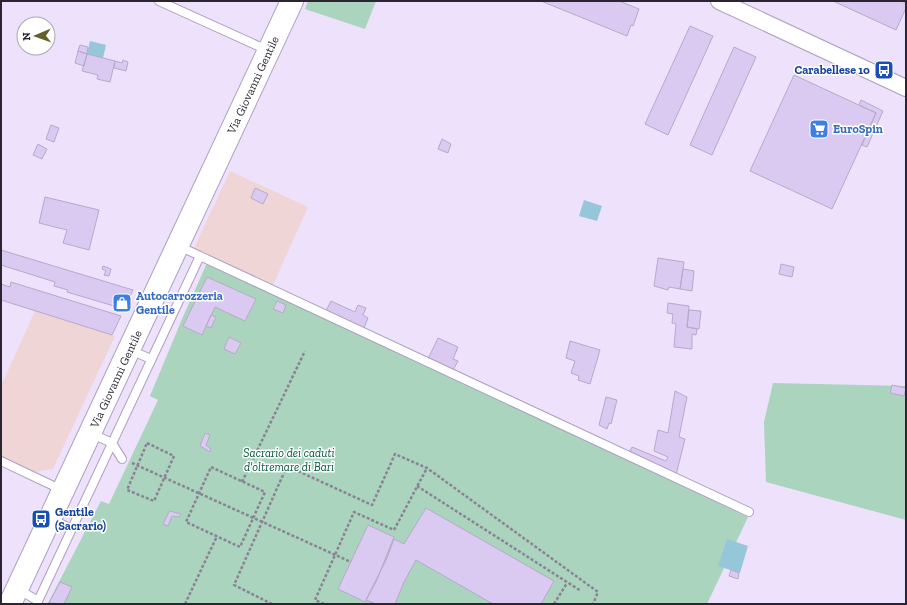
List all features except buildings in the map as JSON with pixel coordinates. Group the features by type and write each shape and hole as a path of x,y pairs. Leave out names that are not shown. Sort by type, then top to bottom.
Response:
{"main road":[{"name":"Via Giovanni Gentile","path":"14,596 270,51 292,1"}],"street":[{"path":"719,1 906,88"}],"lane":[{"path":"159,1 270,51"},
{"path":"178,246 749,512"},
{"path":"14,596 40,603 72,529 200,256"},
{"path":"130,350 151,359"},
{"path":"90,433 112,443 122,459"},
{"path":"1,461 63,491"},
{"path":"50,519 72,529"}],"path":[{"path":"242,482 305,351"},
{"path":"147,444 174,456 164,478 154,501 127,490 147,444"},
{"path":"272,604 234,585 287,466 372,505 395,454 427,468 598,592 593,604"},
{"path":"122,459 351,562"},
{"path":"211,467 265,492 240,547 186,522 199,493 211,467"},
{"path":"324,604 315,600 354,512 394,530 427,468"},
{"path":"417,486 581,591"},
{"path":"185,604 217,536"},
{"path":"554,604 567,583"}],"shaded area":[{"path":"230,171 308,207 273,285 194,248"},
{"path":"35,311 115,336 53,469 35,472 1,456 1,386"}],"green space":[{"path":"308,1 376,1 365,29 305,9"},
{"name":"Sacrario dei caduti d'oltremare di Bari","path":"207,263 748,517 707,604 48,603 101,501 109,504 158,400 150,396"},
{"path":"773,383 906,386 906,520 766,482 764,422"}],"water":[{"path":"90,41 106,45 103,58 87,54"},
{"path":"584,200 602,206 597,221 579,216"},
{"path":"727,539 748,546 740,573 718,566"}],"place":[{"name":"Carabellese 10","path":"884,70"},
{"name":"EuroSpin","path":"819,129"},
{"name":"Autocarrozzeria Gentile","path":"122,303"},
{"name":"Gentile (Sacrario)","path":"41,519"}]}
